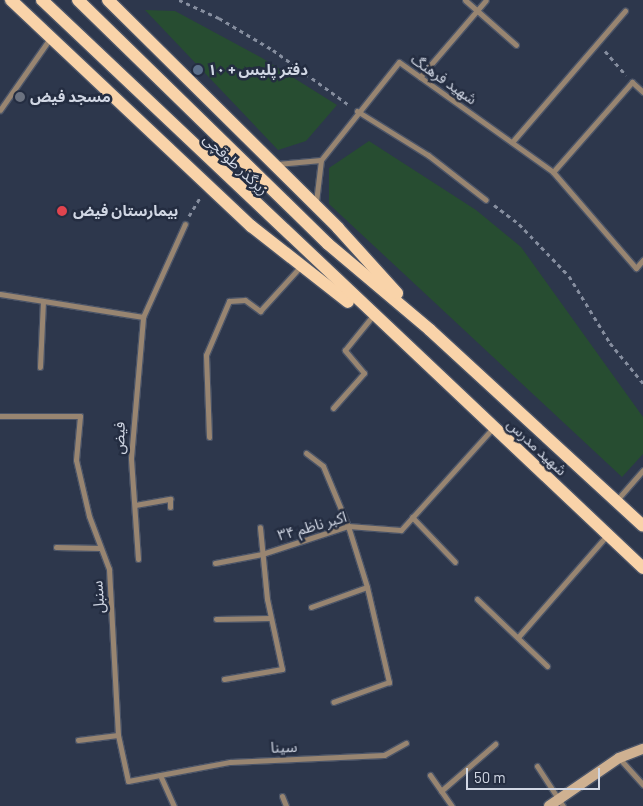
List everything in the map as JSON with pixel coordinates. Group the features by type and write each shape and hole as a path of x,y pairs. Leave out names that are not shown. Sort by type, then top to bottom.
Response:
{"main road":[{"path":"3,0 34,21"},
{"path":"11,0 251,226 409,350"},
{"name":"زیرگذر طوقچی","path":"42,0 409,350"},
{"name":"زیرگذر طوقچی","path":"78,0 328,244 430,330"},
{"path":"109,1 315,207 430,330"},
{"name":"شهید مدرس","path":"430,330 643,526"},
{"name":"شهید مدرس","path":"409,350 643,568"},
{"path":"549,806 561,803 619,758 643,749"}],"street":[{"path":"465,0 479,10 516,45"},
{"path":"420,78 486,0"},
{"path":"513,141 626,11"},
{"path":"0,110 52,37"},
{"name":"شهید فرهنگ","path":"315,207 321,160 357,111 399,62 513,141 553,172 636,268 643,260"},
{"path":"553,172 632,82 643,92"},
{"path":"357,111 428,155 486,200"},
{"path":"271,164 321,160"},
{"name":"فیض","path":"138,559 132,416 143,317 185,224"},
{"path":"209,437 206,355 229,301 245,300 260,311 301,265"},
{"path":"0,294 143,317"},
{"path":"40,367 43,301"},
{"path":"332,408 364,373 345,350 370,319"},
{"name":"سنبل","path":"0,416 80,416 76,460 100,548 109,569 118,735 128,781"},
{"name":"۳۴ اکبر ناظم","path":"215,563 262,554 348,526 401,530 493,428"},
{"path":"306,453 323,466 348,526 367,587 389,682 333,702"},
{"path":"616,501 643,470"},
{"path":"135,505 170,498 170,507"},
{"path":"412,517 455,562"},
{"path":"224,679 282,669 270,618 260,526"},
{"path":"519,636 607,534"},
{"path":"56,547 100,548"},
{"path":"311,607 367,587"},
{"path":"477,598 519,636 547,666"},
{"path":"216,618 270,618"},
{"path":"78,740 118,735"},
{"name":"سینا","path":"128,781 230,762 384,755 406,743"},
{"path":"442,791 495,744"},
{"path":"619,758 643,785"},
{"path":"537,766 561,803"},
{"path":"160,775 174,806"},
{"path":"430,775 452,806"},
{"path":"282,796 286,806"}],"path":[{"path":"179,0 219,18 273,50 357,111"},
{"path":"598,43 632,82"},
{"path":"185,224 208,184"},
{"path":"486,200 519,224 569,276 610,343 643,383"}],"green space":[{"path":"145,10 175,11 262,58 337,105 306,141 278,150"},
{"path":"369,141 476,210 521,247 643,417 643,454 622,477 329,204 329,168"}],"place":[{"name":"دفتر پلیس + ۱۰","path":"198,70"},
{"name":"مسجد فیض","path":"20,97"},
{"name":"بیمارستان فیض","path":"62,211"}]}
